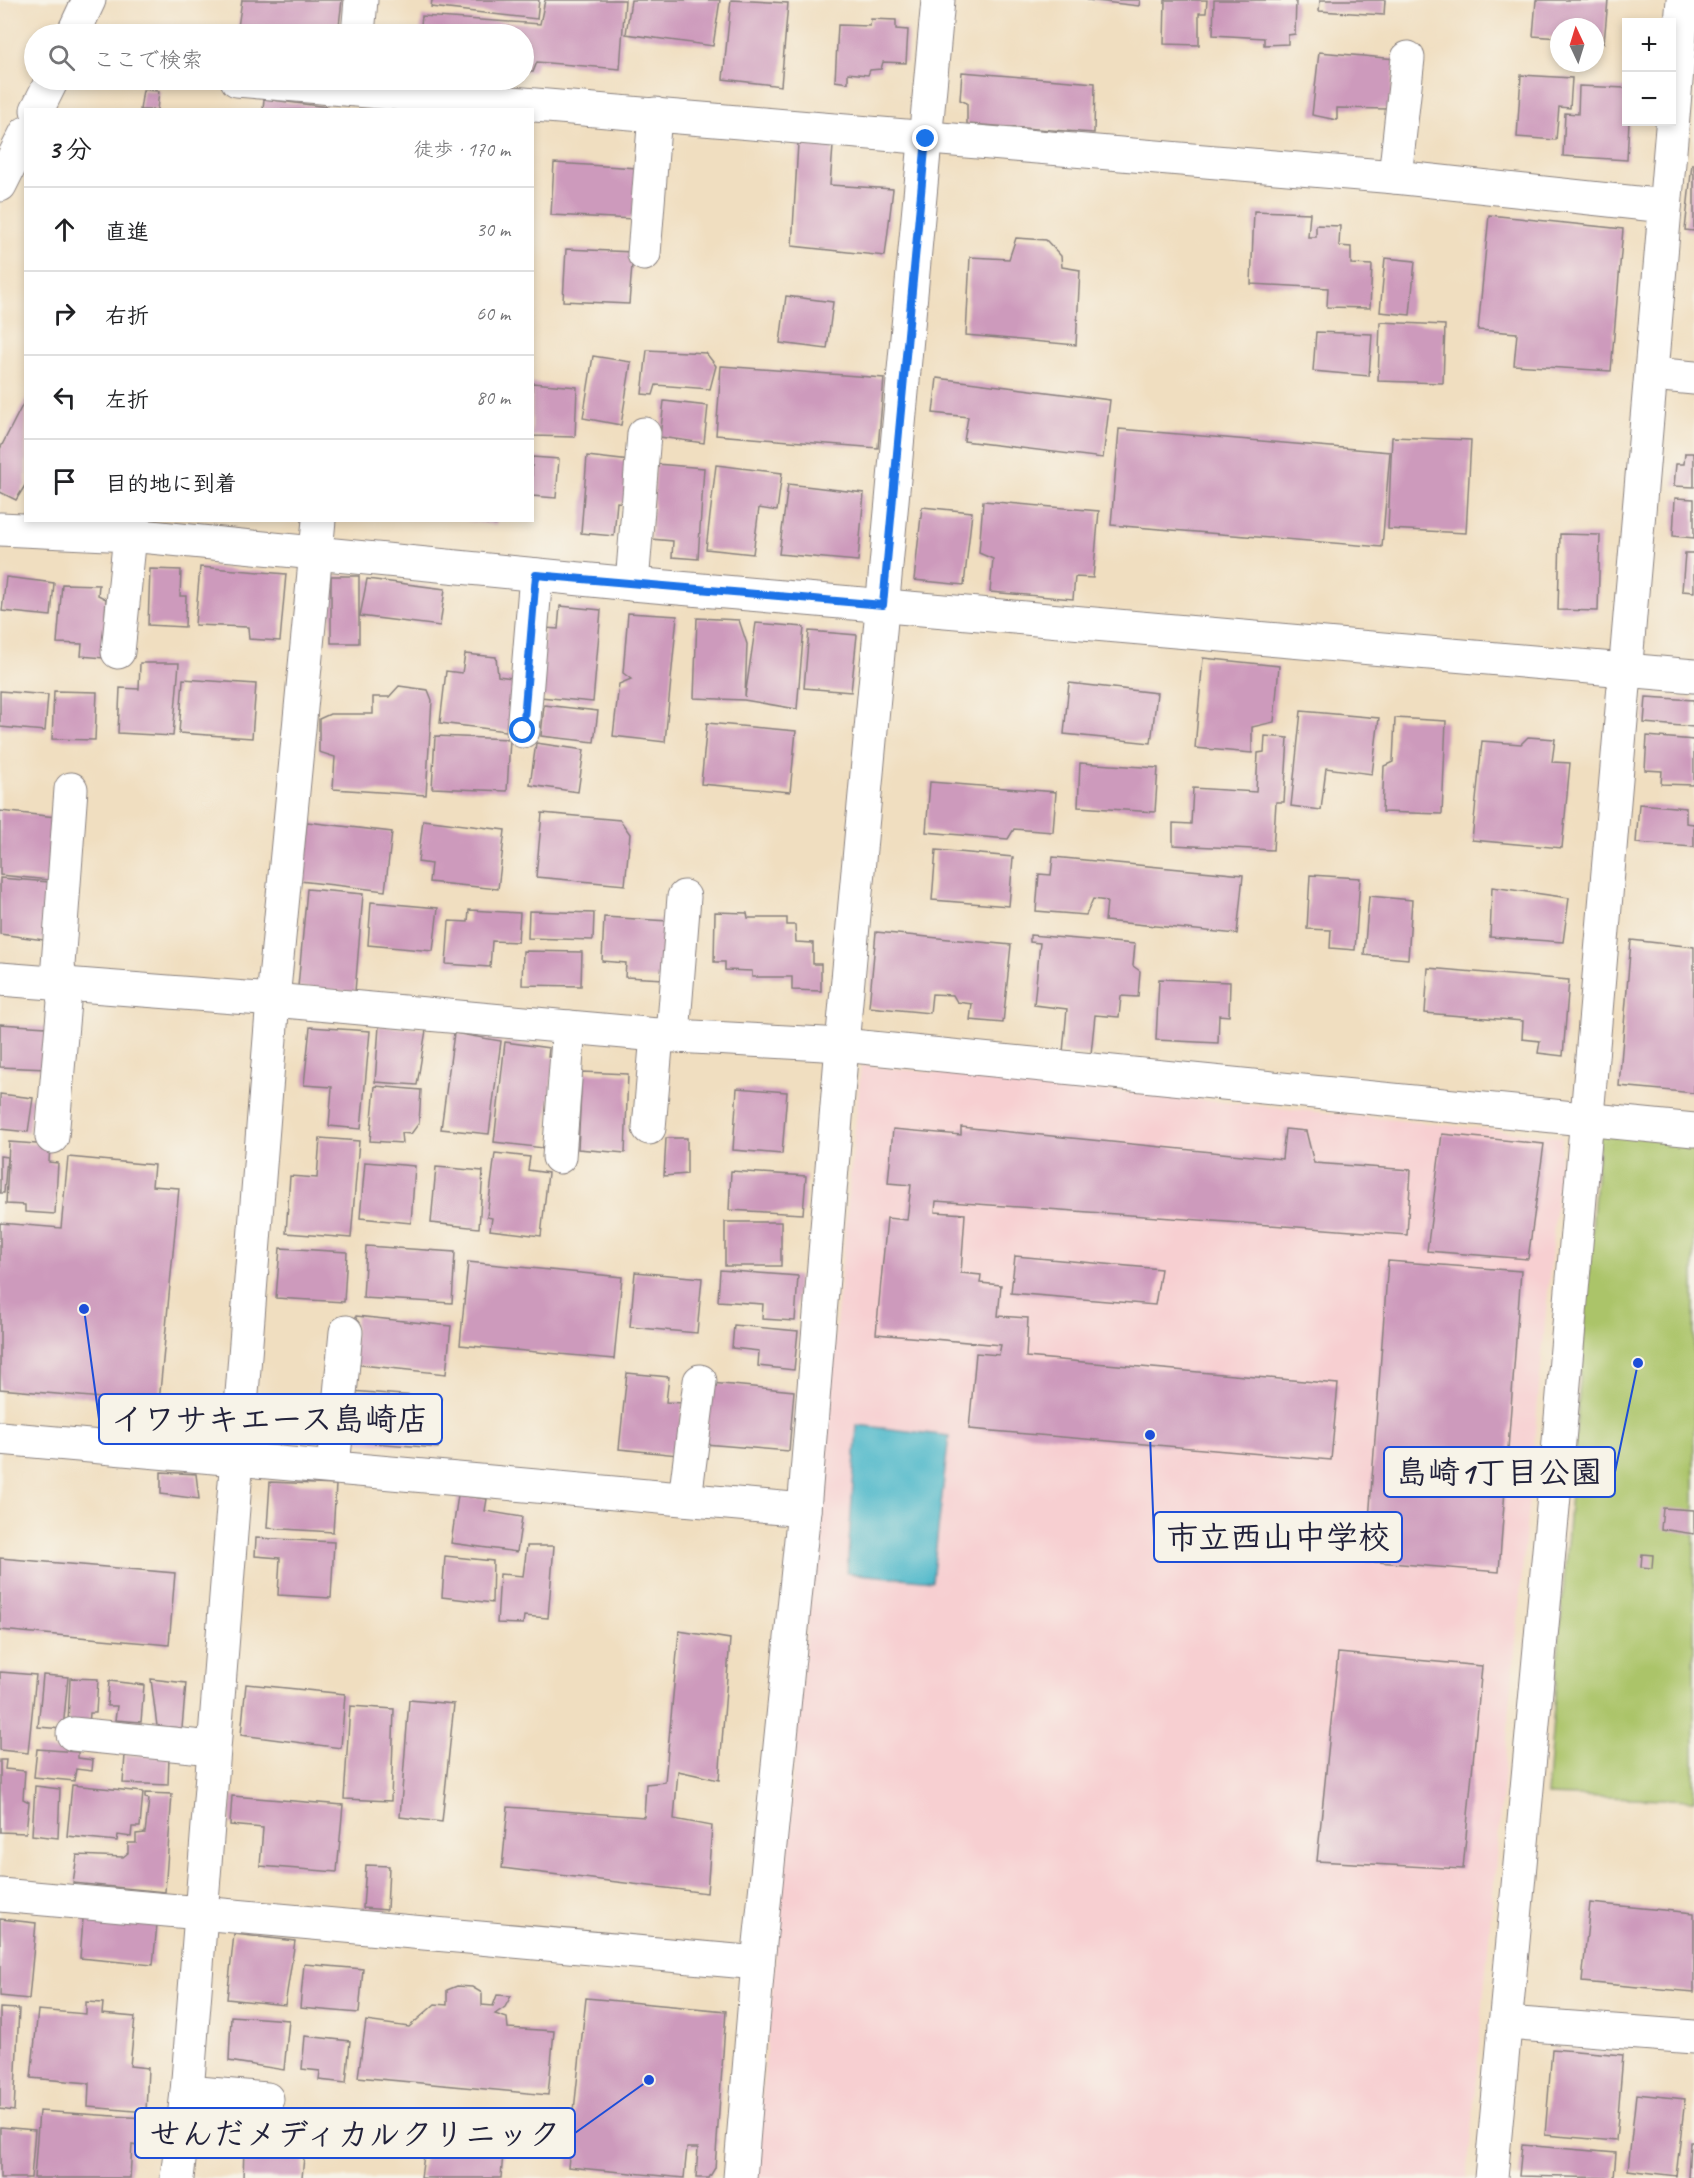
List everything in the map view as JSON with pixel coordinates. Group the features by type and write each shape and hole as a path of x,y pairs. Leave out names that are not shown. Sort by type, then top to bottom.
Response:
{"street":[{"path":"77,24 88,0"},
{"path":"359,24 361,0"},
{"path":"740,2178 758,1963 804,1510 842,1045 938,0"},
{"path":"1491,2178 1652,375 1683,0"},
{"path":"1395,177 1408,58"},
{"path":"38,108 46,90"},
{"path":"327,90 655,114 926,139 1395,177 1665,206"},
{"path":"644,254 655,114"},
{"path":"0,185 24,137"},
{"path":"1652,375 1694,378"},
{"path":"632,584 644,434"},
{"path":"177,2178 187,2092 212,1748 273,1000 319,522"},
{"path":"0,529 129,535 632,584 1694,676"},
{"path":"118,652 129,535"},
{"path":"523,731 536,575"},
{"path":"52,1137 64,1002 58,965 71,789"},
{"path":"649,1128 665,1035 684,897"},
{"path":"0,979 273,1000 665,1035 842,1045 1694,1130"},
{"path":"559,1157 569,1027"},
{"path":"333,1467 346,1332"},
{"path":"685,1499 700,1381"},
{"path":"0,1438 804,1510"},
{"path":"73,1734 212,1748"},
{"path":"0,1895 758,1963"},
{"path":"1505,2023 1694,2037"},
{"path":"187,2092 267,2099"}],"shaded area":[{"path":"861,1065 1562,1137 1467,2178 754,2178"}],"green space":[{"path":"1600,1129 1694,1138 1694,1800 1547,1795"}],"water":[{"path":"857,1425 949,1436 932,1581 847,1573"}],"building":[{"path":"242,0 342,0 339,24 238,24"},
{"path":"432,0 539,0 537,19 431,7"},
{"path":"545,0 625,0 620,69 537,62 534,70 534,24 421,24 422,16 540,24"},
{"path":"631,0 720,0 713,46 626,34"},
{"path":"731,0 788,3 781,86 723,79"},
{"path":"1087,0 1140,0 1139,6"},
{"path":"1165,0 1207,0 1206,13 1199,13 1199,45 1164,44"},
{"path":"1214,0 1296,0 1295,34 1288,35 1288,44 1264,45 1264,38 1213,35"},
{"path":"1320,0 1385,0 1384,15 1319,11"},
{"path":"1536,0 1608,0 1604,43 1604,18 1550,18 1550,37 1533,36"},
{"path":"871,19 896,20 896,29 908,30 906,63 883,62 881,69 870,70 868,75 848,73 848,83 835,81 838,25 870,26"},
{"path":"1319,52 1396,59 1389,109 1337,108 1337,120 1312,115"},
{"path":"962,72 1095,83 1094,133 967,124 967,103 960,100"},
{"path":"1521,75 1572,78 1570,108 1559,107 1556,140 1517,137"},
{"path":"1579,86 1622,88 1622,126 1629,126 1627,160 1563,156 1565,113 1578,114"},
{"path":"143,90 159,91 157,108 140,108"},
{"path":"264,99 327,107 327,108 263,108"},
{"path":"798,143 833,146 830,185 893,189 885,256 792,246"},
{"path":"554,163 637,168 634,219 551,215"},
{"path":"1692,164 1694,164 1694,231 1685,230"},
{"path":"1254,211 1310,213 1308,237 1316,237 1316,225 1340,226 1339,246 1351,247 1351,264 1372,265 1370,308 1327,307 1328,288 1251,284"},
{"path":"1489,215 1623,229 1611,371 1514,365 1517,333 1478,330"},
{"path":"1016,238 1046,240 1061,256 1062,267 1080,270 1076,345 966,335 970,257 1009,259"},
{"path":"566,249 633,252 629,304 563,301"},
{"path":"1385,258 1415,261 1410,315 1380,312"},
{"path":"786,296 833,302 827,349 780,343"},
{"path":"1380,322 1445,325 1443,383 1378,381"},
{"path":"1316,332 1372,334 1369,376 1313,371"},
{"path":"647,350 706,353 716,366 710,389 656,385 653,395 642,394"},
{"path":"593,356 631,362 621,425 583,418"},
{"path":"721,366 884,378 878,448 716,435"},
{"path":"937,378 1110,400 1103,458 964,441 968,417 933,413"},
{"path":"534,383 577,387 575,437 534,436"},
{"path":"664,401 708,406 704,443 660,437"},
{"path":"24,402 24,487 16,500 0,492 0,449"},
{"path":"1119,429 1390,452 1382,547 1111,525"},
{"path":"1392,437 1471,440 1466,533 1388,529"},
{"path":"1685,453 1694,453 1694,487 1674,486 1676,464 1684,464"},
{"path":"587,456 630,461 626,503 617,502 614,536 581,533"},
{"path":"534,457 559,459 556,498 534,496"},
{"path":"656,464 704,468 698,559 672,557 673,541 651,539"},
{"path":"716,465 782,473 777,511 759,508 753,554 706,549"},
{"path":"788,484 864,493 858,561 779,554"},
{"path":"1675,498 1694,499 1694,538 1673,536"},
{"path":"983,501 1099,511 1093,578 1075,577 1073,599 990,592 993,559 979,553"},
{"path":"922,507 972,512 964,585 914,580"},
{"path":"476,522 497,522 496,525"},
{"path":"1560,534 1600,535 1598,611 1558,610"},
{"path":"1685,553 1694,553 1694,592 1682,591"},
{"path":"200,567 286,574 280,641 249,639 248,627 195,625"},
{"path":"150,569 181,570 180,596 186,596 185,627 148,625"},
{"path":"331,576 359,576 359,643 331,643"},
{"path":"6,577 54,583 51,616 2,611"},
{"path":"367,579 445,589 440,626 360,616"},
{"path":"62,584 99,585 98,595 106,599 105,617 111,617 104,658 81,656 82,644 57,643"},
{"path":"560,606 601,610 593,702 540,697 545,628 558,629"},
{"path":"628,613 677,616 665,742 613,736 619,684 631,679 623,673"},
{"path":"697,618 739,620 747,644 745,697 756,623 804,627 797,709 744,700 694,698"},
{"path":"809,631 857,635 851,692 804,688"},
{"path":"465,654 496,657 498,676 521,679 514,732 440,723 446,671 462,673"},
{"path":"1203,658 1279,666 1274,722 1252,727 1252,753 1195,748"},
{"path":"140,663 179,663 173,736 118,733 120,688 139,689"},
{"path":"183,679 256,684 252,738 179,733"},
{"path":"1069,683 1157,693 1151,743 1064,734"},
{"path":"399,686 428,690 432,700 426,795 333,789 335,757 319,752 319,719 330,714 373,714 373,697 389,697"},
{"path":"0,691 48,695 45,731 0,727"},
{"path":"54,691 97,692 95,740 52,739"},
{"path":"1646,697 1694,700 1694,727 1644,723"},
{"path":"544,705 598,711 594,742 541,736"},
{"path":"1301,711 1379,718 1372,774 1326,768 1321,810 1291,806"},
{"path":"1395,718 1446,721 1442,814 1382,812 1384,766 1393,762"},
{"path":"707,723 796,731 790,792 701,784"},
{"path":"435,736 510,739 507,791 432,788"},
{"path":"1265,736 1288,738 1284,802 1276,802 1273,850 1173,845 1173,823 1191,824 1193,788 1256,792 1258,753 1264,752"},
{"path":"1647,736 1694,740 1694,785 1661,784 1662,771 1645,770"},
{"path":"1528,737 1555,739 1552,762 1570,763 1562,848 1472,840 1482,741 1521,744"},
{"path":"536,743 584,750 578,792 530,785"},
{"path":"1080,763 1158,768 1155,812 1078,807"},
{"path":"930,782 1056,792 1053,832 1014,829 1008,839 926,832"},
{"path":"1639,804 1686,808 1686,823 1694,824 1694,847 1636,843"},
{"path":"0,811 56,817 49,880 0,875"},
{"path":"542,813 620,820 630,834 625,885 536,877"},
{"path":"423,820 505,830 498,889 429,882 431,864 418,862"},
{"path":"307,822 392,832 385,891 300,881"},
{"path":"936,850 1013,857 1009,906 932,900"},
{"path":"1053,857 1243,875 1237,934 1105,921 1107,901 1093,899 1086,915 1036,911 1039,874 1051,875"},
{"path":"1310,875 1360,878 1355,950 1330,948 1331,930 1307,929"},
{"path":"0,878 49,882 44,940 0,934"},
{"path":"1492,887 1569,898 1563,942 1490,937"},
{"path":"307,889 363,894 355,992 298,987"},
{"path":"1369,896 1412,900 1408,959 1364,955"},
{"path":"371,902 438,908 433,951 368,945"},
{"path":"469,910 520,913 518,942 492,941 490,967 446,964 449,921 468,922"},
{"path":"529,911 594,913 593,940 528,938"},
{"path":"715,912 747,913 748,918 787,918 787,925 795,925 796,942 813,943 813,964 821,964 821,991 792,990 792,977 752,977 752,971 725,970 725,962 714,962"},
{"path":"604,917 668,921 665,979 625,977 626,963 602,961"},
{"path":"876,932 1011,945 1003,1023 970,1020 972,1004 957,1002 953,995 932,994 930,1013 869,1007"},
{"path":"1030,935 1135,944 1133,966 1140,971 1138,997 1121,996 1119,1017 1095,1015 1091,1054 1063,1052 1067,1009 1034,1005 1040,943 1030,942"},
{"path":"1631,940 1694,947 1694,1093 1619,1086"},
{"path":"523,951 582,952 581,986 522,985"},
{"path":"1428,968 1569,980 1563,1056 1538,1053 1540,1041 1522,1039 1523,1021 1425,1013"},
{"path":"1159,979 1230,982 1229,1016 1219,1015 1218,1043 1156,1040"},
{"path":"0,1024 46,1027 47,1069 0,1067"},
{"path":"379,1026 426,1030 417,1085 375,1082"},
{"path":"310,1027 370,1031 361,1129 329,1126 332,1087 304,1085"},
{"path":"454,1033 501,1041 489,1134 441,1129"},
{"path":"505,1042 549,1048 548,1057 555,1057 543,1148 494,1142"},
{"path":"582,1072 628,1074 625,1153 578,1149"},
{"path":"375,1086 421,1090 419,1123 411,1134 401,1133 402,1143 370,1141"},
{"path":"737,1088 787,1092 782,1154 733,1150"},
{"path":"0,1094 33,1098 28,1132 0,1129"},
{"path":"961,1127 1282,1159 1285,1129 1306,1131 1314,1163 1411,1170 1407,1235 936,1201 935,1212 965,1214 961,1273 981,1275 980,1283 1001,1285 998,1316 1028,1318 1026,1357 1338,1384 1331,1460 969,1429 976,1353 999,1355 1001,1345 876,1334 887,1218 907,1220 911,1185 888,1183 893,1129 961,1135"},
{"path":"1442,1134 1544,1144 1528,1259 1427,1251"},
{"path":"320,1138 359,1141 351,1238 286,1233 290,1176 317,1178"},
{"path":"666,1138 687,1138 687,1174 664,1176"},
{"path":"9,1142 50,1145 49,1162 58,1163 55,1214 25,1212 25,1205 6,1204"},
{"path":"495,1153 530,1157 528,1170 548,1173 541,1236 490,1230 492,1218 487,1217"},
{"path":"0,1156 7,1157 4,1193 0,1193"},
{"path":"68,1157 154,1165 152,1186 179,1188 159,1403 0,1389 0,1223 61,1228"},
{"path":"365,1162 415,1166 411,1223 360,1218"},
{"path":"436,1167 483,1171 479,1228 431,1223"},
{"path":"731,1171 806,1176 803,1214 729,1210"},
{"path":"725,1222 781,1222 781,1266 725,1266"},
{"path":"366,1246 455,1252 452,1303 363,1298"},
{"path":"280,1248 347,1252 344,1302 276,1298"},
{"path":"1015,1256 1161,1269 1155,1305 1011,1293"},
{"path":"1388,1261 1521,1271 1499,1572 1366,1561"},
{"path":"468,1262 622,1277 614,1359 460,1345"},
{"path":"720,1270 798,1276 795,1321 762,1319 763,1304 718,1301"},
{"path":"635,1272 702,1278 697,1333 630,1327"},
{"path":"356,1316 451,1326 446,1374 352,1364"},
{"path":"734,1325 798,1331 794,1370 758,1366 759,1351 732,1348"},
{"path":"627,1373 669,1377 666,1402 683,1403 678,1455 619,1449"},
{"path":"711,1383 794,1391 789,1451 705,1444"},
{"path":"351,1391 441,1398 438,1448 347,1441"},
{"path":"161,1472 196,1474 199,1499 161,1494"},
{"path":"270,1482 336,1485 333,1532 267,1528"},
{"path":"458,1495 487,1499 485,1511 522,1517 517,1552 451,1543"},
{"path":"1663,1508 1694,1510 1694,1534 1661,1529"},
{"path":"256,1538 334,1542 331,1598 278,1595 280,1558 255,1556"},
{"path":"527,1546 554,1546 548,1618 524,1616 523,1624 497,1623 500,1574 523,1576"},
{"path":"1642,1554 1653,1555 1652,1568 1641,1567"},
{"path":"445,1556 493,1561 492,1603 442,1597"},
{"path":"0,1558 175,1573 169,1645 0,1630"},
{"path":"679,1631 730,1639 719,1780 678,1771 674,1819 712,1826 707,1893 502,1868 508,1807 644,1817 646,1784 665,1782"},
{"path":"1338,1653 1482,1666 1463,1869 1317,1861"},
{"path":"0,1672 36,1675 28,1753 0,1750"},
{"path":"43,1675 68,1677 63,1729 38,1727"},
{"path":"70,1678 98,1679 96,1713 90,1713 89,1725 68,1724"},
{"path":"151,1679 186,1683 182,1728 157,1726"},
{"path":"109,1681 144,1685 141,1722 115,1720 117,1706 107,1706"},
{"path":"246,1684 345,1694 341,1748 241,1735"},
{"path":"409,1700 454,1704 442,1822 400,1817"},
{"path":"350,1706 394,1709 391,1801 344,1799"},
{"path":"37,1749 78,1752 78,1758 93,1760 92,1771 76,1769 74,1781 34,1777"},
{"path":"125,1755 169,1757 168,1785 123,1783"},
{"path":"0,1760 6,1760 5,1769 25,1771 23,1799 29,1802 26,1833 0,1832"},
{"path":"72,1785 143,1792 140,1827 132,1827 131,1837 118,1835 117,1841 67,1836"},
{"path":"35,1786 60,1789 58,1838 32,1835"},
{"path":"145,1793 172,1794 165,1892 73,1883 77,1855 123,1857 128,1853 128,1843 136,1843 136,1834 145,1833 149,1799 145,1798"},
{"path":"232,1796 343,1805 337,1872 260,1866 263,1828 230,1825"},
{"path":"366,1865 389,1866 387,1910 363,1908"},
{"path":"1590,1903 1694,1913 1694,1992 1582,1982"},
{"path":"0,1919 36,1923 29,1999 0,1996"},
{"path":"83,1919 157,1924 153,1965 80,1958"},
{"path":"234,1934 295,1941 285,2005 227,1999"},
{"path":"304,1964 363,1969 359,2013 300,2008"},
{"path":"457,1986 472,1987 482,1993 482,2005 493,2006 497,1995 511,1996 505,2007 495,2014 507,2018 508,2028 554,2031 548,2095 358,2077 366,2021 409,2027 435,2004 447,2005 447,1990"},
{"path":"586,1998 726,2011 715,2168 709,2178 696,2178 698,2148 687,2148 684,2178 568,2167"},
{"path":"86,2002 103,2003 102,2014 135,2017 130,2066 148,2068 146,2112 88,2107 89,2083 31,2078 38,2010 86,2014"},
{"path":"0,2008 19,2009 14,2111 0,2109"},
{"path":"231,2016 289,2020 284,2070 229,2061"},
{"path":"305,2036 350,2041 346,2083 319,2080 320,2071 302,2069"},
{"path":"1552,2049 1623,2055 1616,2141 1545,2135"},
{"path":"1636,2094 1685,2099 1676,2176 1628,2170"},
{"path":"39,2111 144,2118 142,2147 132,2145 130,2178 34,2178"},
{"path":"245,2120 307,2125 302,2178 243,2178"},
{"path":"0,2127 35,2130 31,2178 0,2178"},
{"path":"427,2133 504,2140 501,2178 421,2178"},
{"path":"1690,2142 1694,2142 1694,2178 1688,2178"},
{"path":"1522,2145 1616,2153 1614,2178 1519,2176"}],"place":[{"name":"イワサキエース島崎店","path":"84,1309"},
{"name":"島崎1丁目公園","path":"1638,1363"},
{"name":"市立西山中学校","path":"1150,1435"},
{"name":"せんだメディカルクリニック","path":"649,2080"}],"route":[{"path":"523,731 536,575 883,605 926,139"}]}
